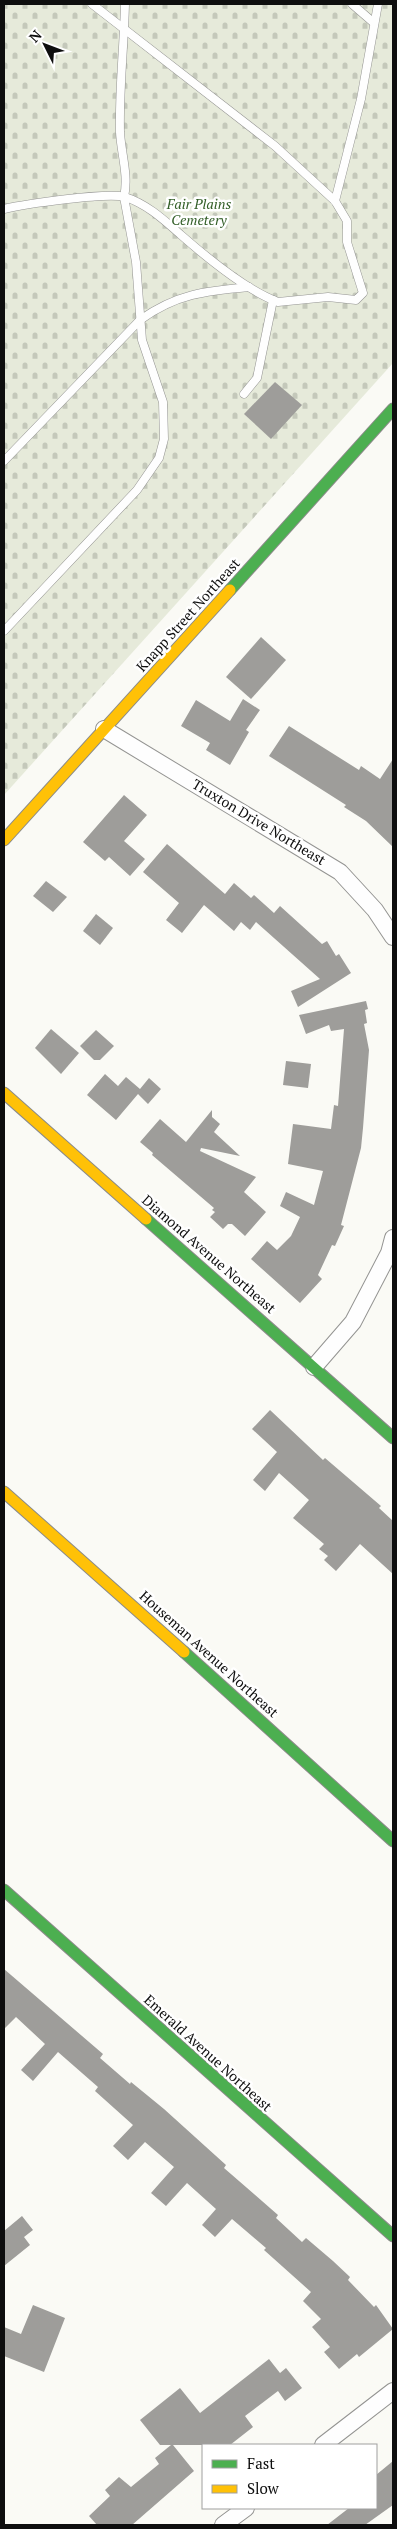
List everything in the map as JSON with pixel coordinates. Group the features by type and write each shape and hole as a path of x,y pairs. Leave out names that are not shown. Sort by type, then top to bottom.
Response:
{"street":[{"name":"Knapp Street Northeast","path":"4,840 393,409"},
{"name":"Truxton Drive Northeast","path":"104,730 340,872 375,910 393,937"},
{"name":"Diamond Avenue Northeast","path":"4,1093 393,1438"},
{"path":"314,1367 353,1322 389,1253 393,1238"},
{"name":"Houseman Avenue Northeast","path":"4,1492 225,1688 393,1841"},
{"name":"Emerald Avenue Northeast","path":"4,1890 393,2236"},
{"path":"325,2444 393,2391"},
{"path":"223,2525 245,2509"}],"lane":[{"path":"4,209 94,197 124,197 153,211 249,287 272,300 278,302 328,297 356,300 363,292 347,242 347,221 335,201 275,146 92,4"},
{"path":"4,632 137,490 159,458 164,439 163,402 142,340 136,262 124,197 126,187 122,156 120,109 125,4"},
{"path":"352,4 374,23"},
{"path":"335,201 361,99 378,4"},
{"path":"4,461 140,320 159,306 177,298 204,291 249,287"},
{"path":"244,394 257,378 272,300"}],"green space":[{"name":"Fair Plains Cemetery","path":"4,4 393,4 393,363 4,795"}],"building":[{"path":"275,382 302,405 271,439 244,414"},
{"path":"261,637 286,660 251,699 226,677"},
{"path":"243,699 260,710 246,730 249,732 230,765 206,750 210,743 181,726 196,700 230,721"},
{"path":"289,726 359,770 361,766 380,779 393,759 393,847 366,821 344,807 346,805 269,756"},
{"path":"124,795 147,815 124,841 145,859 130,876 109,857 105,861 83,842"},
{"path":"167,844 225,894 234,883 251,898 254,895 274,913 280,906 322,944 327,941 336,956 339,954 351,973 298,1007 291,991 320,979 256,922 250,930 241,922 234,931 204,905 182,933 166,920 179,903 143,872"},
{"path":"46,881 67,897 53,912 33,896"},
{"path":"96,914 113,928 100,945 83,931"},
{"path":"366,1001 368,1009 365,1010 367,1023 364,1024 369,1050 363,1128 361,1148 341,1225 344,1226 335,1246 332,1245 318,1275 322,1279 300,1303 251,1259 267,1241 277,1250 291,1236 300,1217 280,1206 286,1192 314,1205 323,1171 288,1164 293,1124 331,1129 334,1105 338,1106 344,1029 331,1031 329,1025 306,1034 299,1015"},
{"path":"51,1029 79,1053 61,1074 35,1048"},
{"path":"96,1030 114,1046 100,1060 94,1060 80,1046"},
{"path":"286,1061 311,1064 308,1088 283,1085"},
{"path":"105,1074 118,1086 126,1077 140,1089 149,1078 161,1089 148,1104 138,1094 116,1120 87,1095"},
{"path":"212,1110 212,1117 220,1124 214,1132 240,1156 201,1148 200,1151 256,1177 244,1192 266,1212 245,1236 232,1224 228,1224 223,1229 210,1217 215,1212 212,1210 214,1208 152,1155 153,1153 140,1142 160,1119 186,1142"},
{"path":"270,1410 323,1460 325,1458 381,1506 379,1508 393,1521 393,1574 360,1544 336,1571 324,1560 328,1556 319,1549 324,1544 293,1518 309,1500 279,1473 265,1491 253,1480 277,1452 252,1429"},
{"path":"4,1969 103,2054 100,2058 130,2084 131,2082 164,2109 226,2165 224,2168 278,2215 276,2218 302,2242 306,2238 333,2261 350,2277 348,2280 374,2307 376,2305 393,2329 359,2357 357,2354 339,2369 324,2352 330,2347 312,2327 321,2319 303,2301 311,2292 264,2250 266,2248 232,2219 215,2237 202,2225 216,2209 187,2183 166,2206 151,2193 174,2167 145,2142 128,2160 113,2146 133,2125 95,2091 98,2087 58,2052 33,2081 21,2070 45,2044 16,2017 4,2029"},
{"path":"22,2216 33,2230 24,2237 30,2245 4,2266 4,2231"},
{"path":"33,2305 65,2318 44,2372 4,2356 4,2327 21,2334"},
{"path":"269,2359 280,2373 286,2368 302,2388 285,2401 278,2391 245,2416 253,2427 231,2444 173,2445 194,2471 132,2525 97,2525 89,2516 110,2496 105,2490 119,2477 131,2487 159,2464 155,2458 171,2445 160,2445 140,2420 180,2388 200,2413"},
{"path":"393,2461 393,2505 365,2525 327,2525 348,2509 377,2509 377,2474"}],"traffic: fast":[{"path":"230,590 393,409"},
{"path":"146,1219 393,1438"},
{"path":"184,1652 393,1841"},
{"path":"4,1890 393,2236"}],"traffic: slow":[{"path":"4,840 230,590"},
{"path":"4,1093 146,1219"},
{"path":"4,1492 184,1652"}]}
